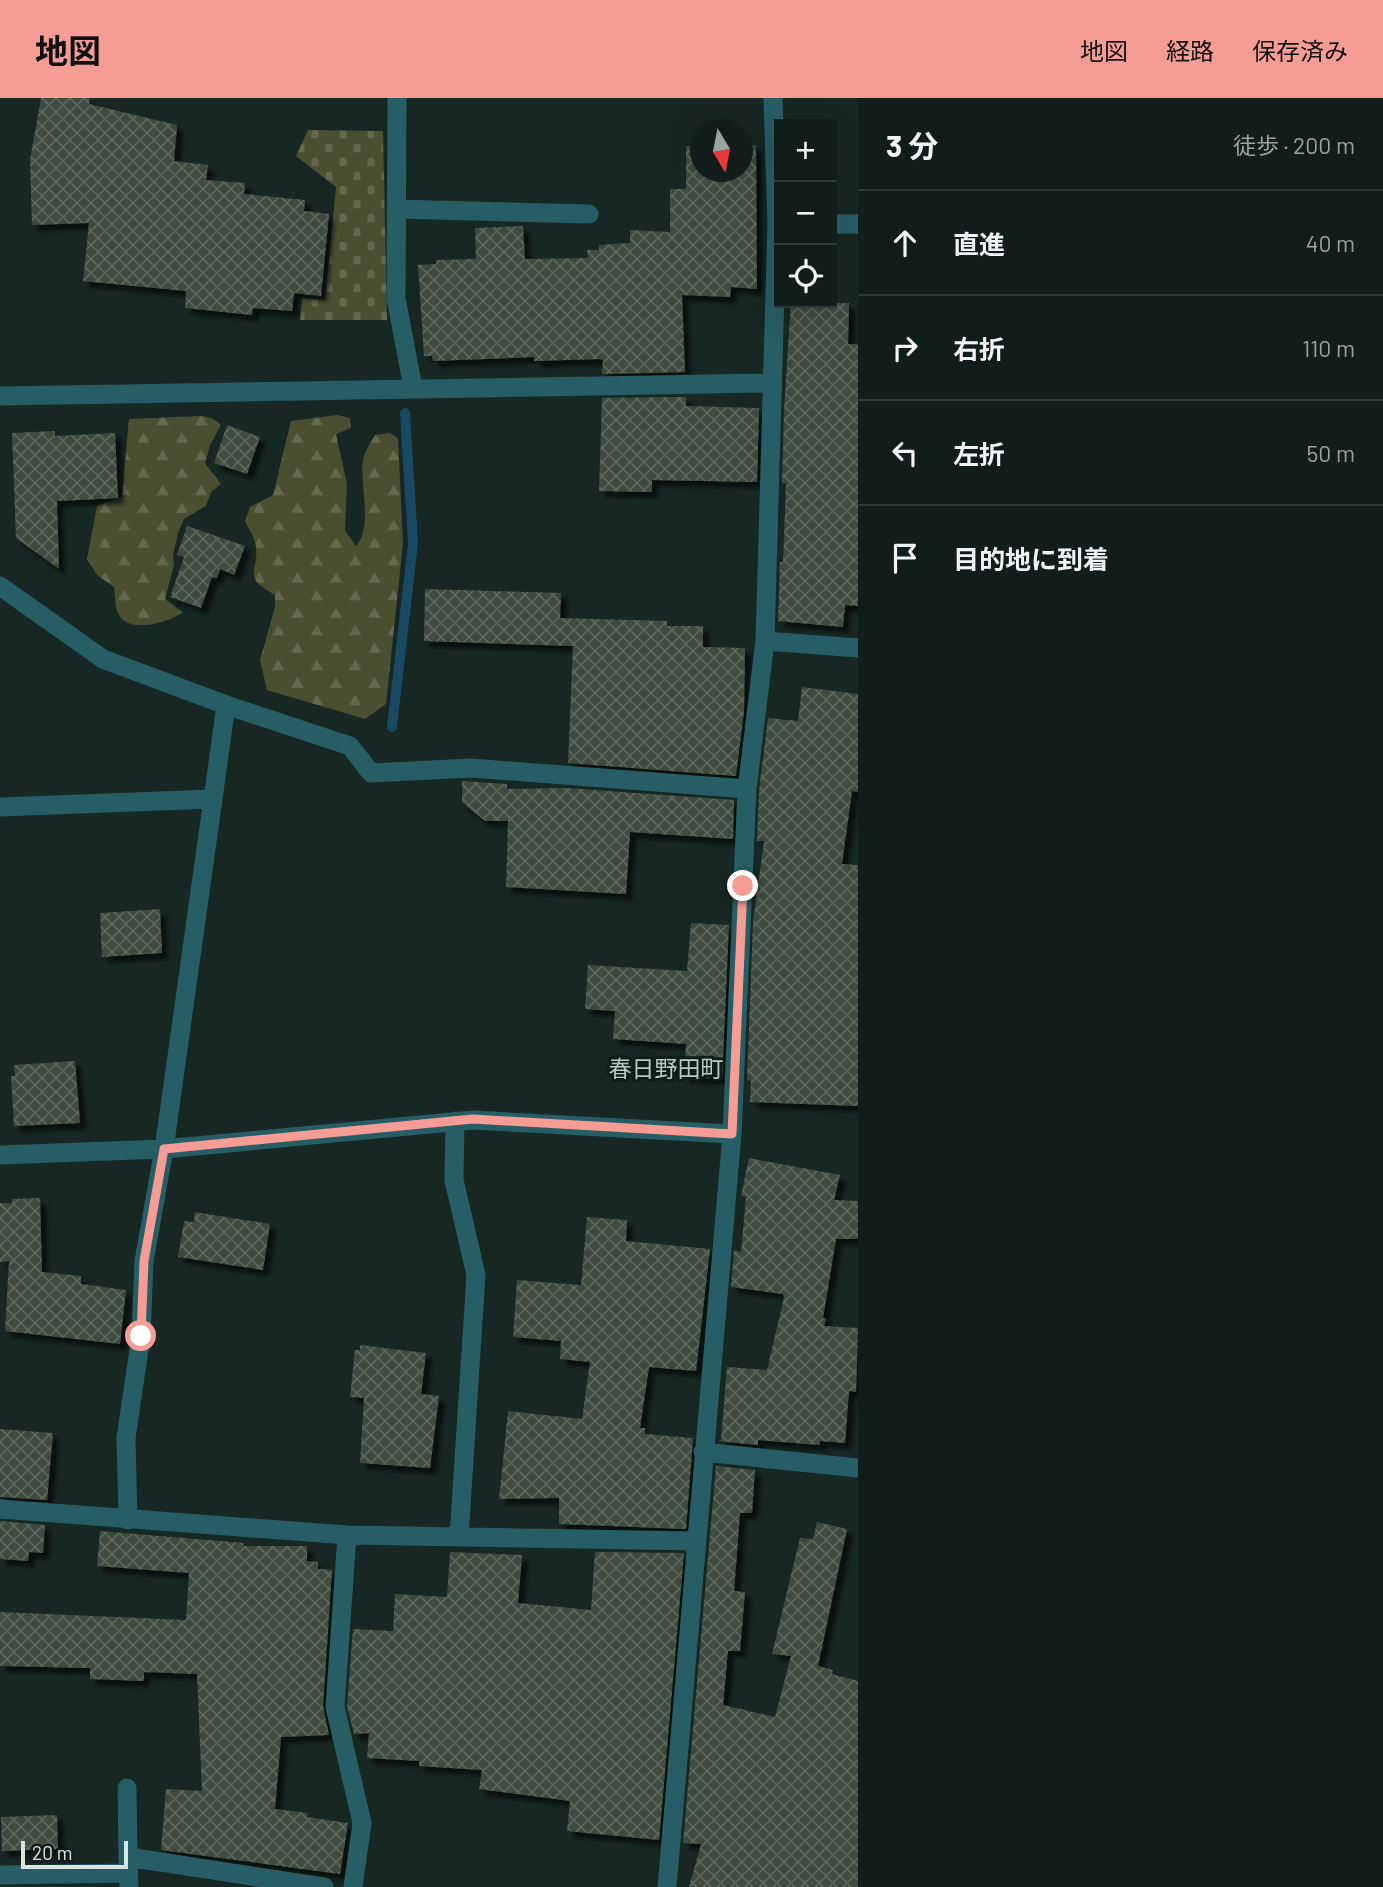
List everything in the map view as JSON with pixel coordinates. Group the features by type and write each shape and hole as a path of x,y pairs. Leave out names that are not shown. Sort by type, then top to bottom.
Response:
{"street":[{"path":"397,98 396,298 413,388"},
{"path":"773,98 776,182"},
{"path":"396,209 589,214"},
{"path":"837,224 858,224"},
{"path":"667,1887 732,1134 747,789 765,640 777,245"},
{"path":"0,396 771,383"},
{"path":"0,586 103,659 226,705 350,746 371,773 471,768 747,789"},
{"path":"765,640 858,648"},
{"path":"128,1520 127,1438 141,1336 144,1261 164,1149 226,705"},
{"path":"0,807 213,799"},
{"path":"0,1155 164,1149 455,1121 732,1134"},
{"path":"455,1121 454,1180 476,1275 459,1537"},
{"path":"703,1451 858,1468"},
{"path":"0,1509 346,1535 696,1541"},
{"path":"346,1535 335,1707 362,1823 353,1887"},
{"path":"127,1788 128,1872"},
{"path":"0,1875 128,1872 324,1887"}],"green space":[{"path":"308,130 383,131 387,320 300,320 302,298 325,300 336,187 296,156"},
{"path":"337,415 350,418 351,428 336,434 347,484 345,531 356,546 364,527 362,470 365,454 375,435 390,433 398,438 403,543 386,704 365,719 267,690 260,660 275,607 275,595 254,577 255,542 245,521 250,507 273,495 291,421"},
{"path":"203,416 214,419 221,425 210,445 205,463 221,484 211,492 206,506 184,519 178,533 173,555 174,565 165,599 182,612 159,623 131,624 119,615 114,587 97,575 87,559 97,506 122,497 129,419"}],"building":[{"path":"41,98 90,98 89,104 177,125 174,161 208,165 206,180 245,183 244,194 305,200 304,211 329,214 321,296 294,293 292,311 253,308 252,315 185,308 186,291 83,281 89,223 32,225 30,160"},
{"path":"753,145 756,145 757,289 731,287 730,297 682,295 685,372 602,374 603,360 599,359 534,361 534,357 433,361 432,356 424,356 418,265 436,264 436,260 476,259 475,228 523,226 525,259 588,258 587,250 599,250 599,245 630,243 630,230 670,232 670,189 686,189 686,146 690,146 690,182 753,182"},
{"path":"837,303 849,303 848,344 858,344 858,606 845,605 843,627 778,621 786,483 782,483 791,308 837,308"},
{"path":"686,397 686,406 759,408 757,482 652,480 652,492 599,491 602,398"},
{"path":"227,425 260,437 247,474 214,463"},
{"path":"55,431 55,436 115,433 118,498 57,501 59,569 16,538 12,433"},
{"path":"187,526 245,546 234,575 220,569 217,578 212,577 201,608 170,597 184,557 177,555"},
{"path":"425,589 561,593 560,618 667,621 667,626 703,626 703,647 745,648 744,711 736,776 568,763 573,646 424,641"},
{"path":"802,687 858,694 858,792 852,791 842,864 858,865 858,1106 750,1102 751,1081 747,1080 753,922 764,841 757,841 759,790 768,718 798,721"},
{"path":"462,781 507,784 507,789 566,788 734,800 733,839 630,832 626,894 506,887 508,821 485,821 462,802"},
{"path":"160,909 162,953 102,957 100,913"},
{"path":"691,923 729,925 722,1079 684,1077 686,1044 613,1039 615,1011 585,1009 588,965 687,971"},
{"path":"75,1061 80,1123 14,1126 11,1076 15,1076 14,1065"},
{"path":"749,1158 840,1175 834,1200 858,1201 858,1239 836,1239 823,1318 826,1319 824,1326 858,1328 856,1392 849,1391 845,1443 820,1441 820,1445 758,1440 758,1445 718,1441 721,1440 727,1367 767,1370 784,1298 783,1294 731,1287 734,1251 741,1252 746,1197 741,1196"},
{"path":"40,1198 42,1272 81,1276 81,1284 126,1290 120,1344 5,1331 9,1261 0,1262 0,1203 12,1203 12,1199"},
{"path":"195,1212 270,1224 263,1270 178,1257 184,1221 194,1222"},
{"path":"587,1217 627,1220 626,1241 710,1249 696,1371 649,1367 640,1428 645,1428 645,1434 693,1438 686,1529 559,1524 559,1498 499,1499 508,1411 582,1419 590,1362 560,1359 561,1341 513,1337 517,1280 581,1285"},
{"path":"360,1345 426,1353 421,1394 439,1396 430,1468 360,1463 364,1398 350,1397 355,1350 360,1350"},
{"path":"0,1429 53,1433 47,1500 0,1497"},
{"path":"716,1466 755,1470 752,1513 740,1513 734,1591 745,1592 740,1651 728,1651 723,1705 775,1717 791,1656 772,1654 800,1538 813,1539 817,1522 847,1529 818,1666 833,1670 832,1674 858,1681 858,1887 689,1887 701,1844 683,1843"},
{"path":"0,1521 45,1525 43,1553 29,1552 28,1561 0,1559"},
{"path":"100,1531 244,1543 243,1546 307,1546 307,1561 318,1562 318,1569 332,1570 323,1706 329,1735 281,1737 275,1809 308,1813 307,1817 348,1823 340,1874 161,1850 166,1789 202,1791 197,1674 144,1672 144,1681 90,1679 90,1668 0,1666 0,1612 186,1620 189,1573 97,1566"},
{"path":"450,1552 522,1555 518,1603 591,1610 595,1552 684,1553 659,1840 567,1831 570,1801 479,1789 482,1770 419,1766 419,1761 367,1758 369,1733 354,1734 347,1706 353,1629 393,1631 395,1594 447,1597"},
{"path":"57,1815 58,1849 2,1851 1,1817"}],"waterway":[{"path":"392,727 413,543 405,413"}],"district":[{"name":"春日野田町","path":"666,1069"}],"route":[{"path":"141,1336 144,1261 164,1149 473,1119 732,1134 743,886"}]}
